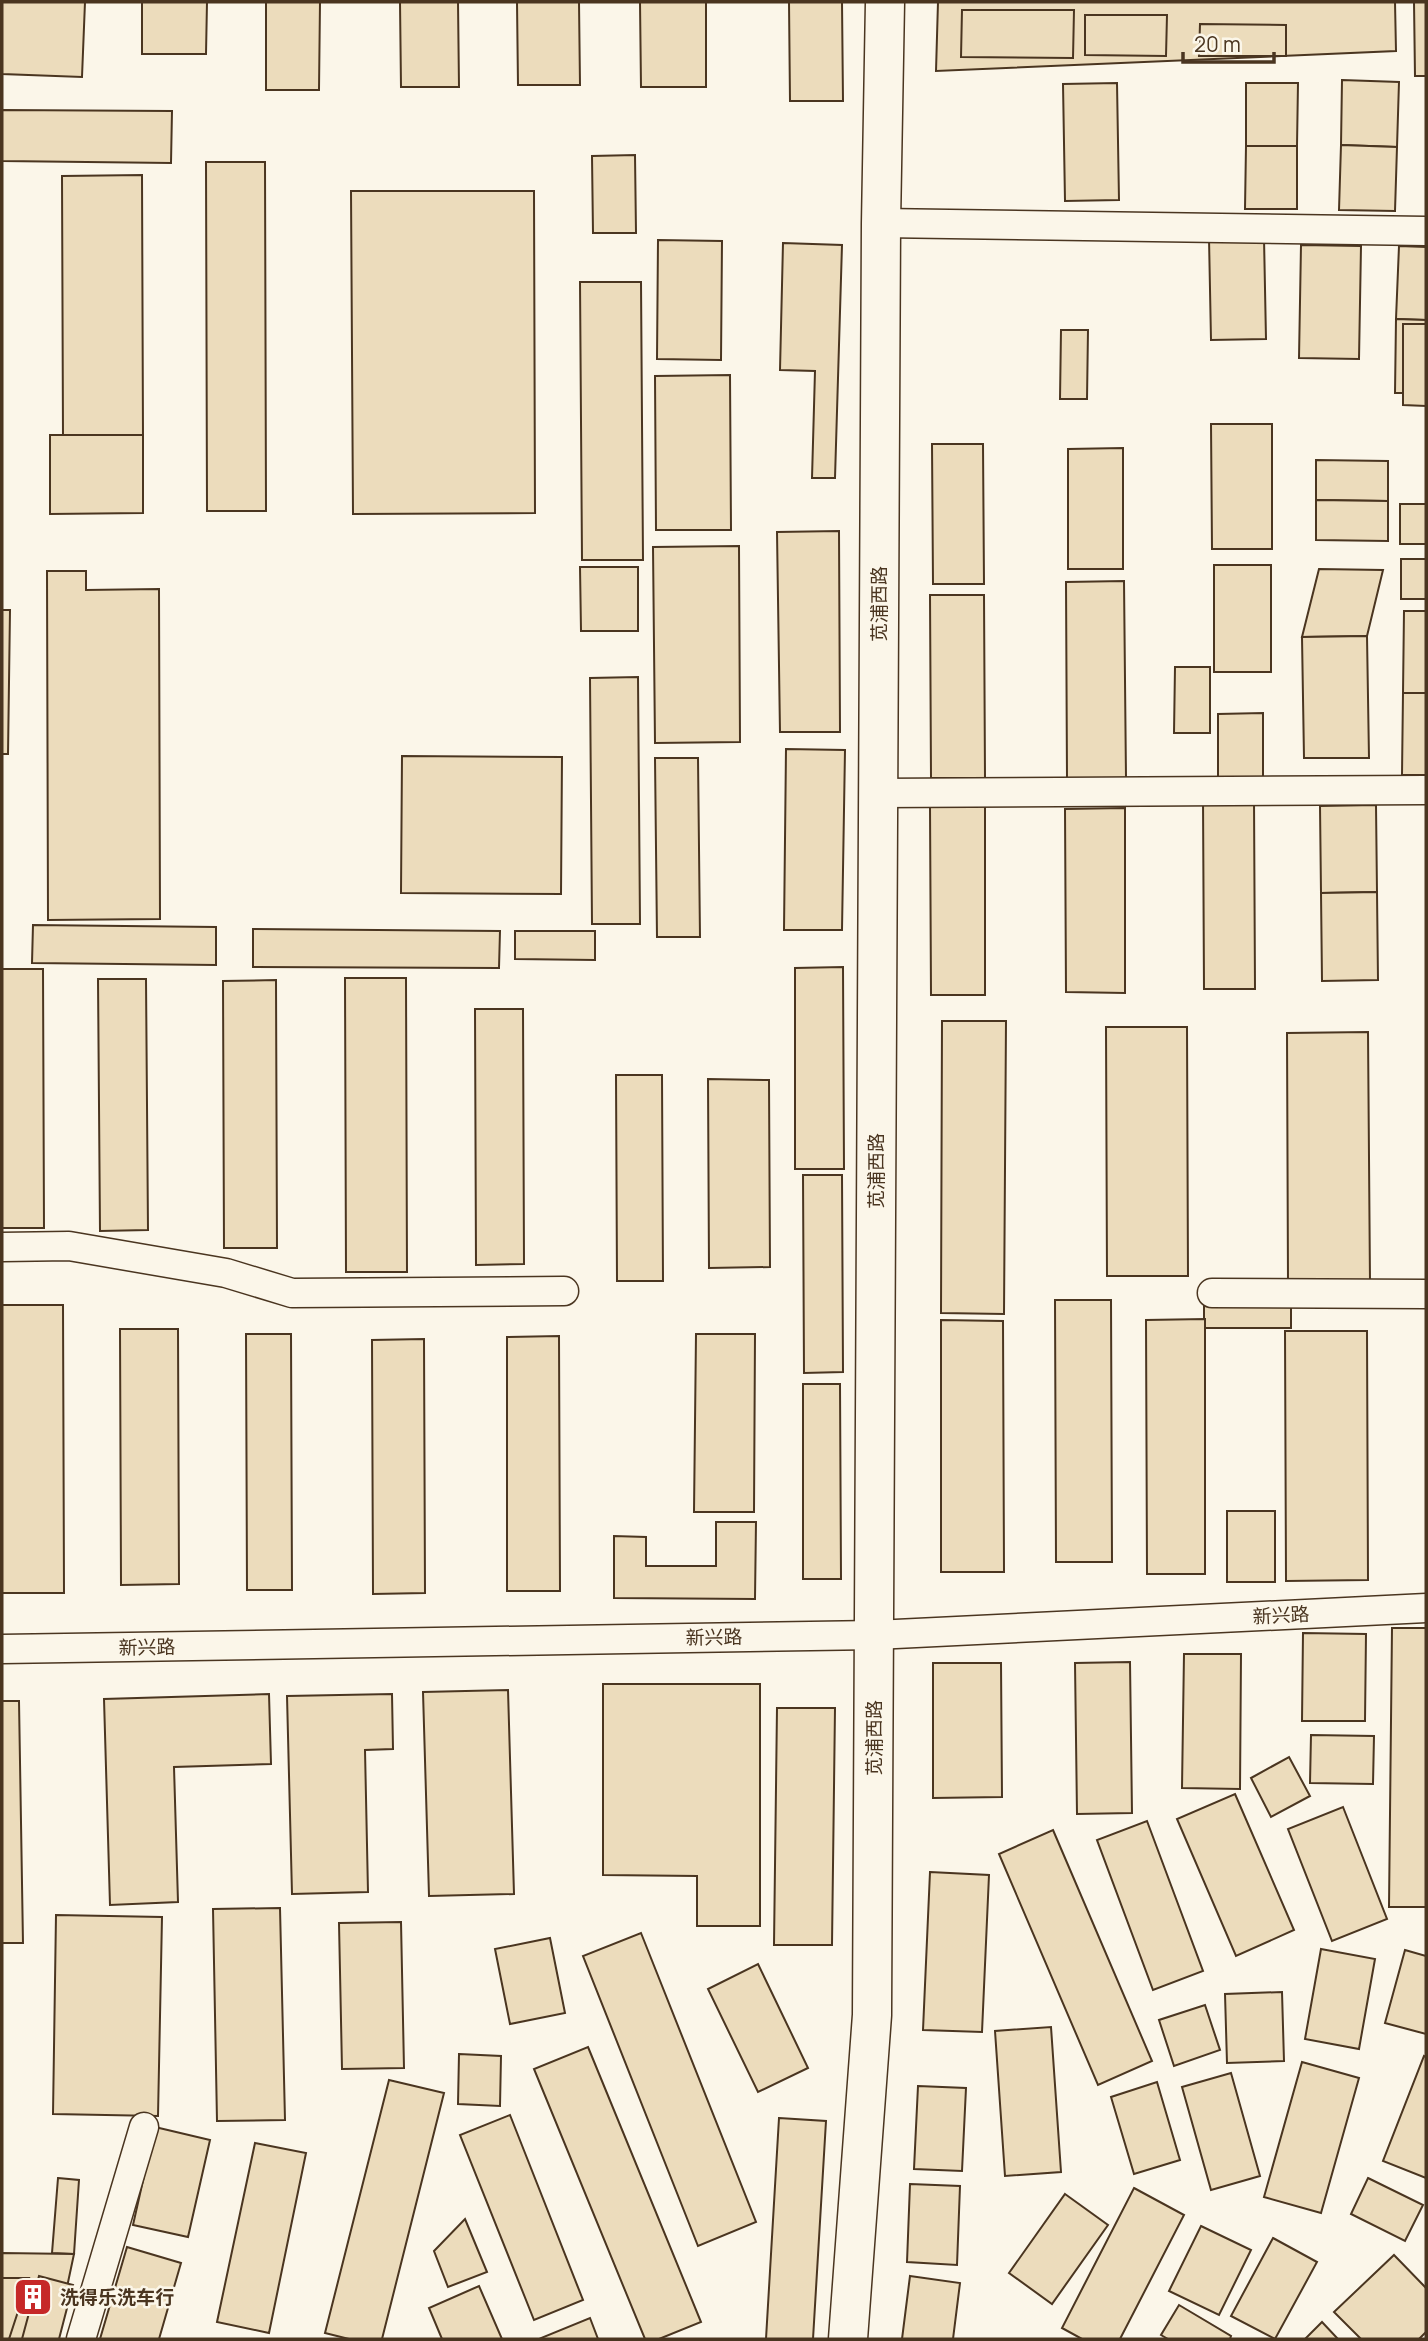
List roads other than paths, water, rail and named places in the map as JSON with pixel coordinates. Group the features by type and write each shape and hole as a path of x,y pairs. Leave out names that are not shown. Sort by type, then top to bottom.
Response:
{"street":[{"name":"苋浦西路","path":"848,2339 872,2015 863,1635 853,755 860,2"},
{"name":"苋浦西路","path":"824,2339 847,2019 863,1635 878,793 885,2"},
{"path":"881,223 1426,231"},
{"path":"878,793 1426,790"},
{"path":"2,1247 69,1246 226,1273 292,1293 564,1291"},
{"path":"1212,1293 1426,1294"},
{"name":"新兴路","path":"2,1649 863,1635 1426,1608"},
{"path":"81,2339 144,2127"}],"place":[{"name":"洗得乐洗车行","path":"33,2297"}]}
